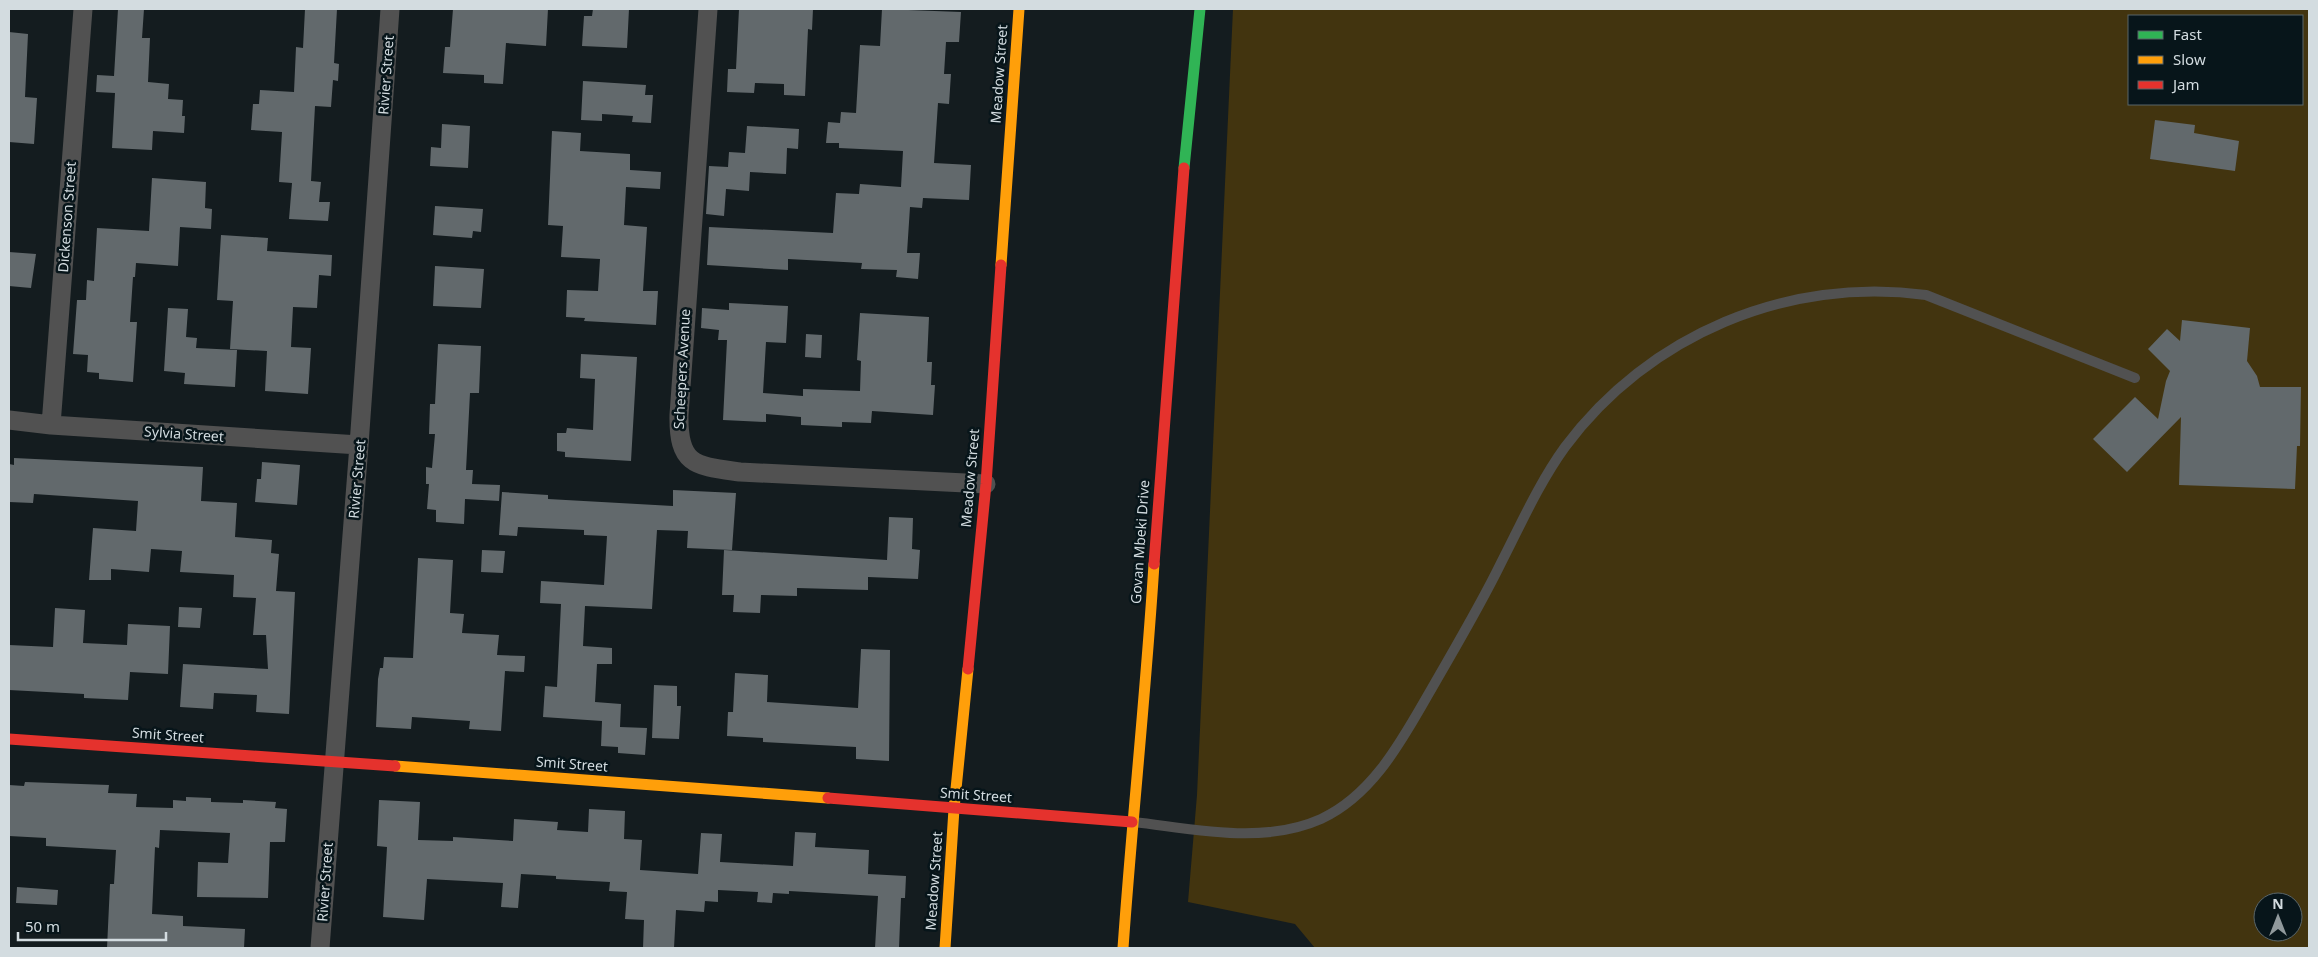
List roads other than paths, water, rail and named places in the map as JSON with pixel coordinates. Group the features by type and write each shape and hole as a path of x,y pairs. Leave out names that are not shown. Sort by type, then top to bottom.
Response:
{"street":[{"name":"Dickenson Street","path":"51,425 83,9"},
{"name":"Rivier Street","path":"320,948 390,9"},
{"name":"Scheepers Avenue","path":"708,9 679,415 678,436 682,450 690,460 710,468 740,472 986,484"},
{"name":"Meadow Street","path":"945,948 954,808 986,484 1019,9"},
{"name":"Govan Mbeki Drive","path":"1123,948 1132,822 1147,678 1159,484 1186,137 1200,9"},
{"name":"Govan Mbeki Drive","path":"1182,75 1186,137"},
{"name":"Sylvia Street","path":"9,420 51,425 359,445"},
{"name":"Smit Street","path":"9,740 334,761 1132,822"}],"lane":[{"path":"1132,822 1243,834 1268,832 1294,828 1321,819 1343,806 1361,791 1392,754 1414,719 1480,606 1545,478 1565,447 1616,389 1687,339 1719,323 1769,306 1809,296 1855,290 1892,290 1926,295 2136,378"}]}
